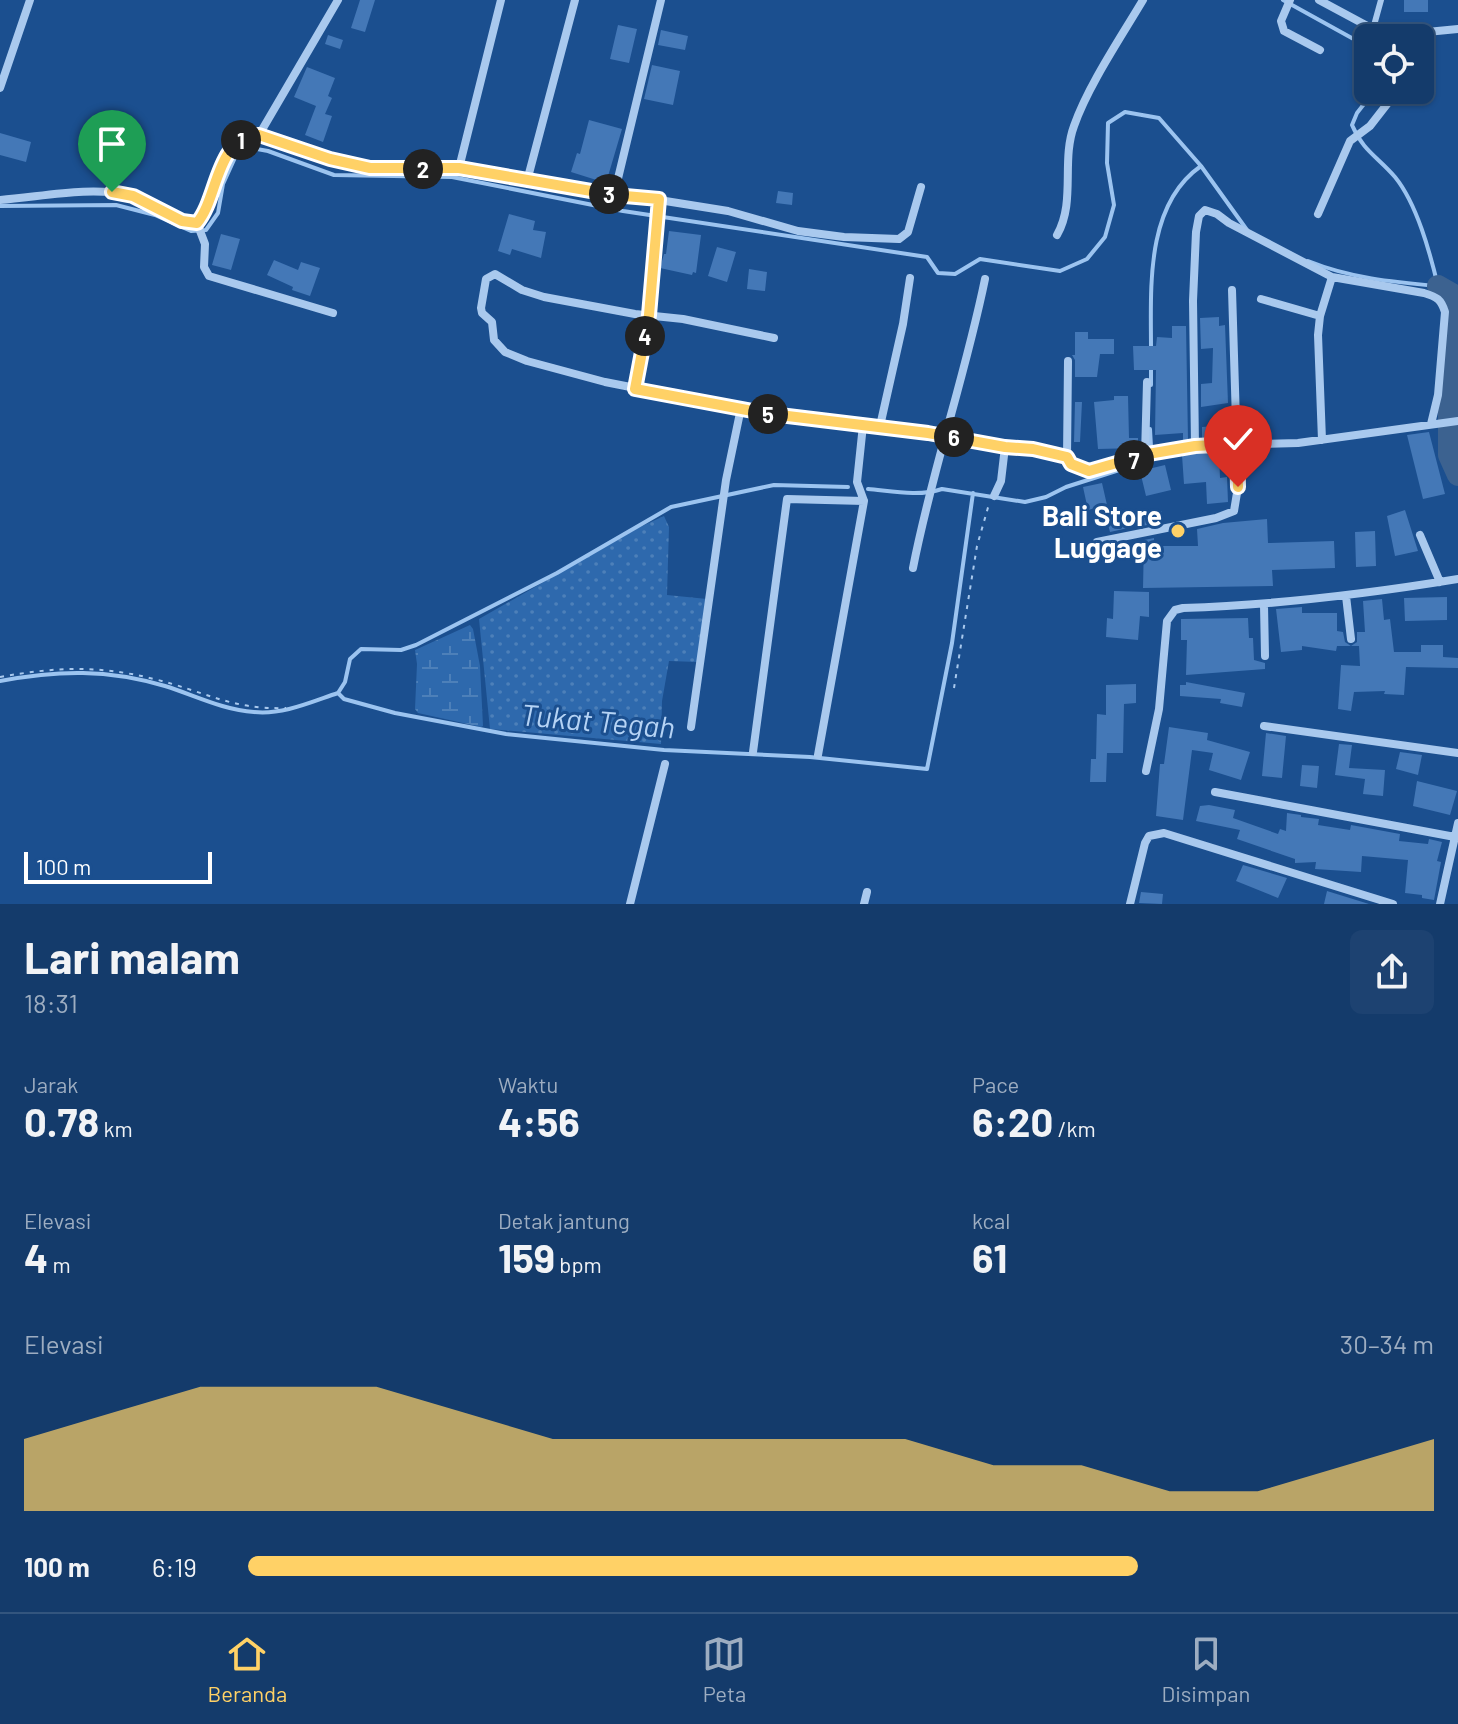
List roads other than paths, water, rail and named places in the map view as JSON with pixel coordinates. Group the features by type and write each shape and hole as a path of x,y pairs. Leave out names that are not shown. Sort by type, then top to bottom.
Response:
{"street":[{"path":"0,88 30,0"},
{"path":"259,135 338,0"},
{"path":"459,168 501,0"},
{"path":"527,181 575,0"},
{"path":"614,195 661,0"},
{"path":"1057,235 1065,222 1067,209 1067,151 1074,124 1143,0"},
{"path":"1319,0 1364,24"},
{"path":"1288,4 1281,21 1284,31 1320,50"},
{"path":"1434,35 1458,29"},
{"path":"1318,214 1350,141 1370,126 1387,104"},
{"path":"333,313 209,276 204,267 205,244 199,226 223,163 236,143 247,135 259,135 330,159 370,168 459,168 659,203 728,211 798,231 844,237 899,239 908,232 921,187"},
{"path":"0,200 112,192 133,196 182,221 199,226"},
{"path":"635,389 649,315 659,203"},
{"path":"1195,446 1193,301 1196,232 1201,213 1205,210 1332,277 1437,297 1445,312 1433,423"},
{"path":"774,338 531,293 501,275 489,275 486,279 482,313 492,322 494,340 505,352 527,361 635,389 789,417 880,426 1067,457"},
{"path":"1322,440 1318,365 1320,316 1332,277"},
{"path":"880,426 910,278"},
{"path":"913,568 926,498 973,338 985,279"},
{"path":"1097,542 1224,516 1234,511 1238,487 1232,290"},
{"path":"1261,299 1320,316"},
{"path":"1068,361 1067,457 1071,464 1089,471 1145,455 1195,446 1263,446 1458,421"},
{"path":"1145,455 1147,382"},
{"path":"691,727 726,480 741,408"},
{"path":"818,755 864,501 857,482 863,425"},
{"path":"994,496 1001,481 1005,447"},
{"path":"753,752 787,499 864,501"},
{"path":"1420,535 1440,582"},
{"path":"1146,771 1159,709 1166,632 1171,614 1183,608 1264,605 1458,579"},
{"path":"1346,596 1351,639"},
{"path":"1264,605 1265,656"},
{"path":"1264,726 1458,753"},
{"path":"630,904 665,764"},
{"path":"1215,792 1455,837"},
{"path":"1440,904 1450,882 1458,823"},
{"path":"1130,904 1145,843 1149,836 1164,833 1393,904"},
{"path":"864,904 867,892"}],"lane":[{"path":"1374,24 1381,0"}],"waterway":[{"path":"1283,0 1354,39"},
{"path":"1308,261 1355,275 1438,286 1427,244 1410,201 1395,177 1361,141 1352,125 1364,104"},
{"path":"0,206 116,205 155,215 191,231 206,230 218,213 223,184 238,151 251,148 268,151 334,175 452,177 623,211 927,257 938,273 955,274 980,259 1060,271 1087,259 1105,237 1114,205 1107,163 1108,123 1125,112 1159,118 1201,166 1247,230"},
{"path":"1151,349 1152,275 1161,225 1170,202 1183,183 1201,166"},
{"path":"1438,286 1452,294 1458,304"},
{"path":"1458,313 1449,410 1449,455 1458,475"},
{"path":"1151,365 1151,385"},
{"path":"1150,429 1151,447"},
{"path":"868,489 915,493 942,489 1025,502 1138,464 1150,463"},
{"path":"338,693 345,682 350,659 361,649 401,650 416,645 557,573 671,507 774,485 848,487"},
{"name":"Tukat Tegah","path":"338,693 344,699 395,713 506,734 664,750 810,757 927,769 952,643 973,493"},
{"name":"Tukat Tegah","path":"0,681 63,673 123,676 242,711 265,712 297,707 338,693"}],"place":[{"name":"Bali Store Luggage","path":"1178,531"}]}
